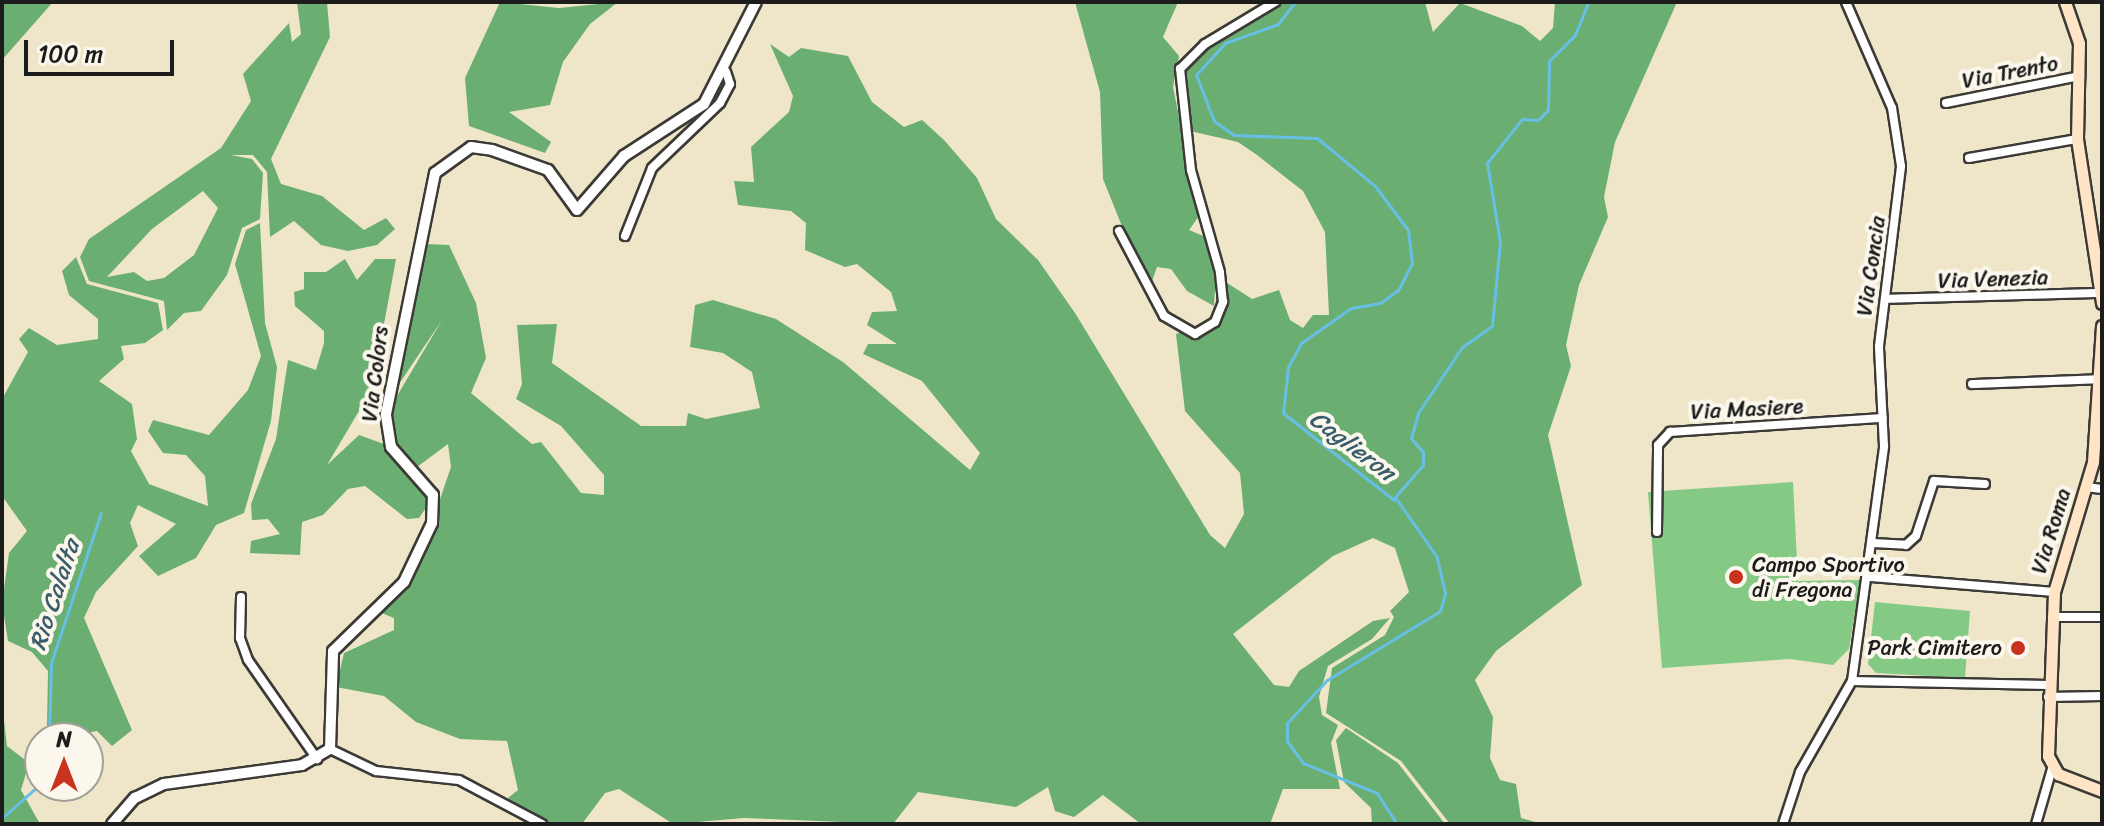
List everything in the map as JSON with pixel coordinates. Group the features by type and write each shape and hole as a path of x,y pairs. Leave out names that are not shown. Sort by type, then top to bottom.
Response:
{"main road":[{"path":"2065,2 2079,43 2077,139 2102,303"},
{"name":"Via Roma","path":"2052,769 2048,691 2054,592 2086,487 2100,379 2102,326"},
{"path":"2052,769 2102,791"}],"street":[{"name":"Via Colors","path":"330,749 333,651 404,582 432,523 433,495 391,447 386,414 435,173 471,147 492,150 548,170 577,210 624,156 691,116 726,72 756,2"},
{"path":"1119,231 1164,316 1195,334 1215,322 1223,302 1220,272 1191,170 1180,69 1205,44 1275,2"},
{"name":"Via Concia","path":"1783,822 1800,772 1852,681 1871,577 1883,418 1878,364 1901,166 1897,132 1846,2"},
{"path":"625,236 652,168 720,103 730,84 726,72"},
{"name":"Via Trento","path":"1946,103 2080,76"},
{"path":"1969,158 2077,139"},
{"name":"Via Venezia","path":"1885,299 2101,293"},
{"path":"1972,384 2100,379"},
{"name":"Via Masiere","path":"1657,532 1658,445 1670,432 1883,418"},
{"path":"1873,543 1906,545 1916,536 1934,481 1985,484"},
{"path":"2086,487 2102,489"},
{"path":"1871,577 2054,592"},
{"path":"241,597 240,638 248,660 317,759"},
{"path":"2052,617 2102,617"},
{"path":"1852,681 2102,696"},
{"path":"112,824 135,798 164,784 317,759 330,749 376,771 459,780 542,824"},
{"path":"2036,824 2052,769"}],"green space":[{"path":"2,2 53,2 2,60"},
{"path":"297,2 327,2 330,37 271,159 281,184 322,196 364,230 386,218 395,229 377,245 348,251 321,245 294,221 270,237 267,172 253,155 231,155 252,159 263,173 260,219 242,228 227,275 201,311 184,313 167,330 164,301 89,281 80,257 89,239 221,148 251,101 243,74 289,23 292,42 301,34","holes":["203,191 218,208 194,255 164,278 147,281 134,272 107,277 152,229"]},
{"path":"500,2 559,8 618,2 590,24 563,62 550,105 509,112 551,142 545,153 469,126 465,78"},
{"path":"1075,2 1178,2 1163,37 1179,56 1173,87 1199,216 1189,230 1206,237 1216,269 1214,306 1187,291 1171,269 1157,267 1149,290 1144,281 1103,179 1100,92"},
{"path":"1271,2 1425,2 1433,32 1460,3 1522,26 1540,41 1553,28 1555,2 1677,2 1615,142 1604,197 1608,217 1579,285 1566,345 1571,366 1548,435 1582,585 1496,651 1475,680 1493,717 1490,758 1500,780 1516,784 1521,818 1542,824 1450,824 1401,761 1326,713 1332,668 1385,635 1394,617 1390,611 1409,592 1395,548 1373,538 1333,556 1233,634 1274,685 1289,687 1299,671 1373,621 1390,618 1372,639 1328,666 1319,697 1322,715 1338,725 1331,743 1340,789 1283,789 1270,824 1141,824 1103,795 1074,817 1055,811 1048,787 1016,807 918,792 893,824 744,818 673,824 619,789 605,793 582,824 546,824 508,798 518,790 507,741 460,739 416,722 384,696 336,687 344,653 394,630 394,618 379,612 416,569 451,467 448,444 417,467 390,433 391,406 442,320 393,393 425,244 449,245 476,303 486,358 471,393 532,444 541,442 581,493 604,495 604,475 561,426 516,399 522,384 517,325 557,324 552,363 641,426 686,426 688,413 706,419 760,408 752,372 723,353 690,347 695,305 713,300 776,319 843,362 970,470 980,453 922,381 863,354 868,344 897,344 867,325 872,312 897,311 891,292 857,264 845,267 805,250 806,223 791,211 738,205 734,181 754,182 751,147 789,112 793,96 770,44 789,57 801,48 848,56 872,102 904,127 922,120 944,140 977,178 996,219 1038,260 1075,313 1210,535 1225,548 1244,514 1240,473 1185,411 1176,334 1212,320 1221,279 1252,299 1279,290 1290,320 1303,328 1313,315 1329,315 1325,232 1303,191 1257,155 1238,142 1190,131 1176,71 1201,42"},
{"path":"260,223 265,323 277,367 271,421 244,513 216,525 196,558 158,576 139,556 176,524 138,505 130,523 138,546 96,592 84,618 132,730 112,746 104,738 104,722 47,722 48,671 32,652 8,641 2,603 9,553 27,531 2,496 2,399 28,352 19,339 29,328 57,345 98,339 98,319 69,295 62,271 76,257 87,284 158,303 163,330 145,343 121,346 124,359 99,381 132,404 137,439 131,451 149,484 208,506 205,476 186,455 163,453 148,431 153,420 209,435 248,390 261,356 235,264 246,230"},
{"path":"345,259 357,280 375,259 396,259 372,389 327,465 359,435 384,444 430,502 419,518 407,519 365,486 348,489 323,515 302,522 300,555 250,553 251,541 280,534 268,519 252,520 251,504 276,439 288,360 316,370 324,343 324,331 295,306 294,292 304,289 304,272 326,272"},
{"path":"1793,482 1798,581 1860,580 1849,649 1833,665 1790,659 1662,668 1648,492"},
{"path":"1875,602 1970,611 1965,678 1876,673 1868,664"},
{"path":"2,703 7,746 24,759 21,790 24,802 28,802 40,824 2,824"},
{"path":"1346,728 1398,763 1445,824 1372,824 1371,808 1344,782 1336,740"}],"waterway":[{"name":"Caglieron","path":"1295,2 1278,24 1225,43 1196,75 1214,121 1234,135 1317,138 1375,186 1408,230 1412,263 1398,290 1380,303 1351,308 1301,343 1288,367 1283,413 1394,500"},
{"path":"1397,824 1377,793 1303,763 1287,741 1287,723 1327,680 1440,611 1445,593 1437,557 1395,497 1423,465 1423,452 1411,438 1418,413 1462,347 1492,326 1500,242 1487,163 1522,119 1538,120 1548,110 1549,61 1575,35 1588,2"},
{"name":"Rio Calalta","path":"49,722 51,663 101,513"},
{"name":"Rio Calalta","path":"2,818 24,798"}],"place":[{"name":"Campo Sportivo di Fregona","path":"1736,577"},
{"name":"Park Cimitero","path":"2018,648"}]}
